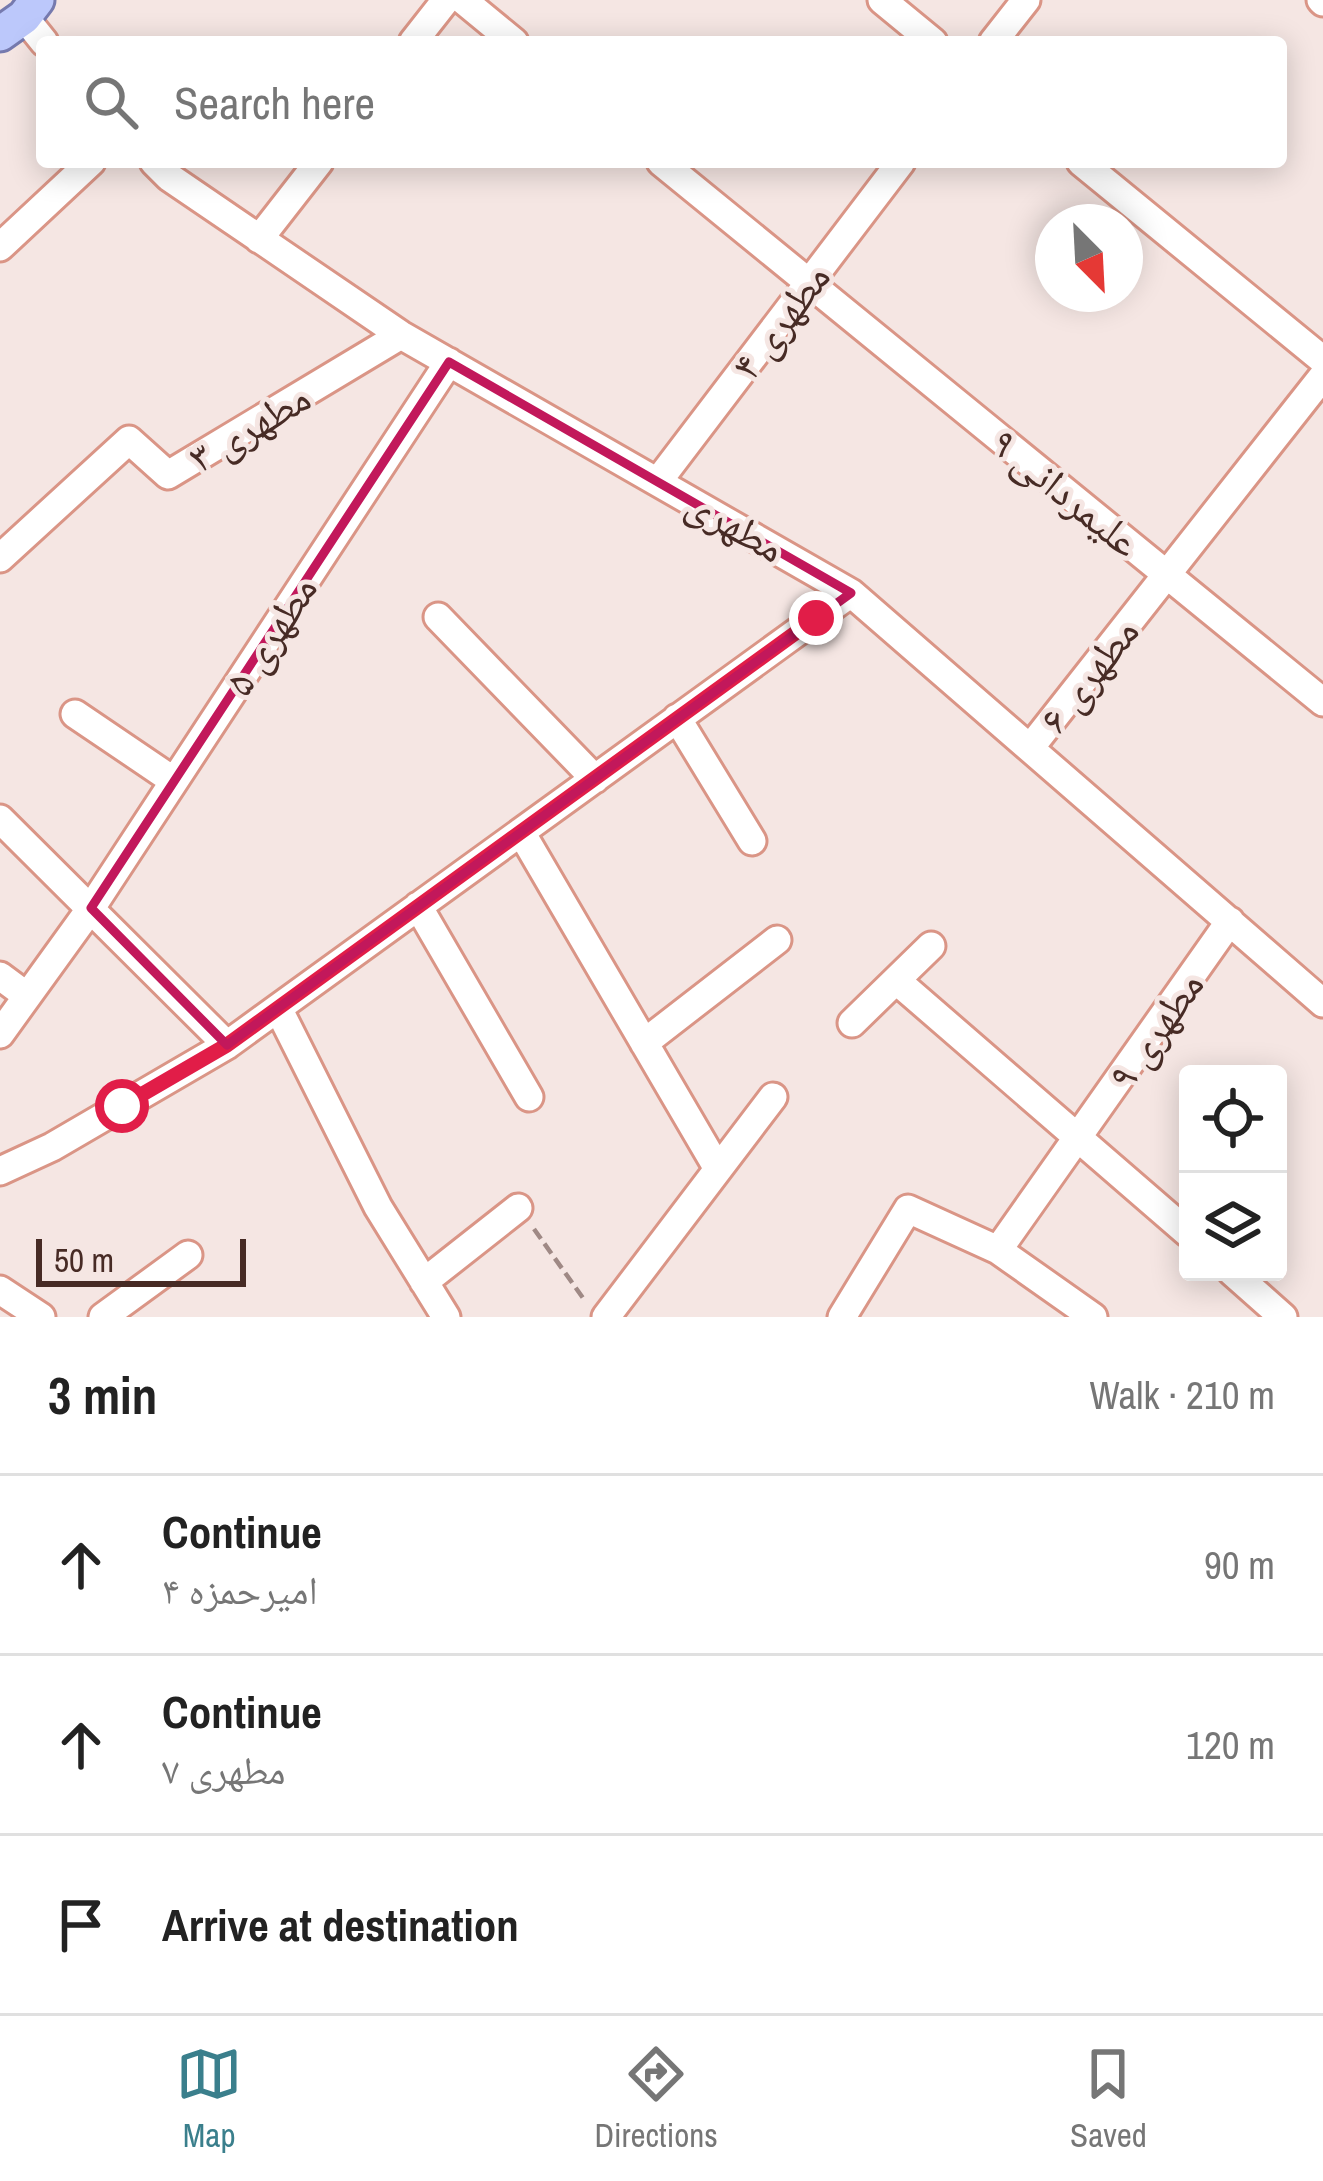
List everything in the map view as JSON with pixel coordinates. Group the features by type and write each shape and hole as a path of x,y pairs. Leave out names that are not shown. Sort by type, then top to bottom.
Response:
{"street":[{"path":"418,36 446,0"},
{"path":"463,0 507,36"},
{"path":"882,0 926,36"},
{"path":"998,36 1026,0"},
{"path":"0,248 85,168"},
{"name":"مطهری","path":"162,168 400,335 851,593 1323,1003"},
{"path":"259,239 315,168"},
{"name":"علیمردانی ۹","path":"669,168 1323,701"},
{"name":"مطهری ۴","path":"659,480 896,168"},
{"path":"1088,168 1323,360"},
{"name":"مطهری ۳","path":"0,558 128,440 168,475 400,335"},
{"name":"مطهری ۵","path":"0,1034 91,908 449,362"},
{"name":"مطهری ۶","path":"1030,748 1323,376"},
{"path":"0,1171 52,1147 227,1045 851,593"},
{"path":"438,617 595,779"},
{"path":"74,714 174,781"},
{"path":"677,718 752,841"},
{"path":"0,819 227,1045"},
{"path":"520,832 718,1169"},
{"path":"418,906 529,1097"},
{"name":"مطهری ۹","path":"998,1250 1230,921"},
{"path":"644,1043 777,940"},
{"path":"852,1023 931,946"},
{"path":"0,976 27,996"},
{"path":"897,981 1179,1226"},
{"path":"278,1008 378,1208 446,1317"},
{"path":"595,1308 718,1169 772,1097"},
{"path":"424,1282 518,1208"},
{"path":"842,1317 908,1209 998,1250 1093,1317"},
{"path":"103,1317 188,1255"},
{"path":"1242,1281 1283,1317"},
{"path":"0,1290 41,1317"}],"path":[{"path":"518,1208 595,1308"}],"highlighted area":[{"path":"449,362 851,593 227,1045 91,908"}],"route":[{"path":"122,1106 227,1045 816,618"}]}
